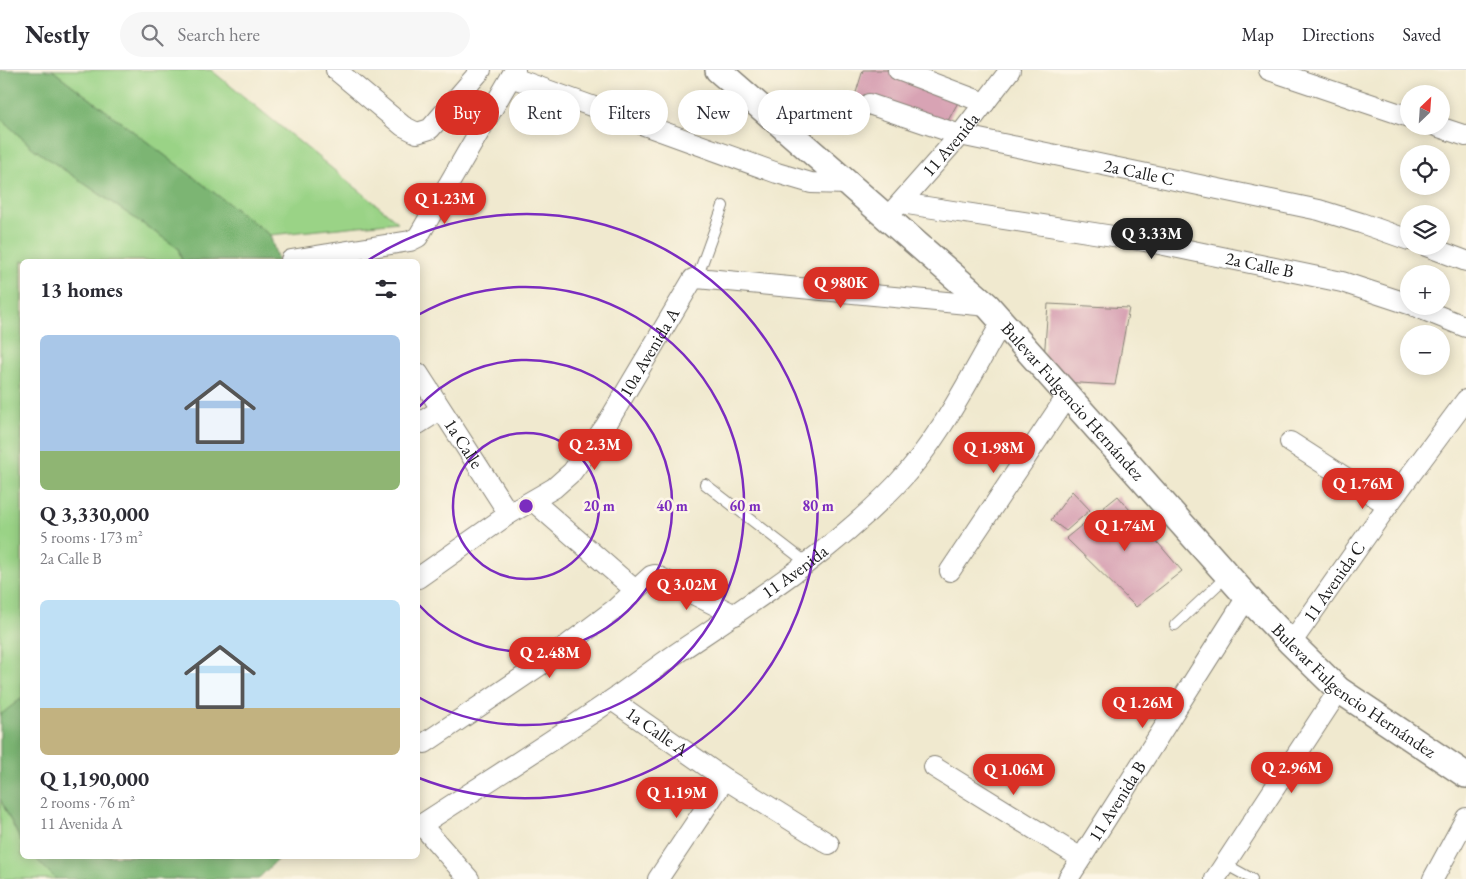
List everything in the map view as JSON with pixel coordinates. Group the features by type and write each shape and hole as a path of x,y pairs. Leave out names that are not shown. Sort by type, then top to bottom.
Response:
{"street":[{"path":"336,70 403,126 417,133 430,129 481,70"},
{"name":"Bulevar Fulgencio Hernández","path":"718,70 848,184 894,211 995,314 1247,597 1339,690 1466,775"},
{"path":"898,70 985,103"},
{"name":"11 Avenida","path":"894,211 960,135 1010,70"},
{"path":"1269,70 1400,114"},
{"path":"297,259 410,241 418,237 513,74 777,174 811,183 848,184"},
{"name":"2a Calle C","path":"870,104 960,135 1319,210 1400,237"},
{"path":"1450,131 1466,136"},
{"name":"2a Calle B","path":"894,211 1145,241 1342,282 1400,301"},
{"path":"1450,255 1466,261"},
{"path":"697,278 995,314"},
{"name":"10a Avenida A","path":"420,577 509,514 533,501 563,480 590,450 689,282 697,278"},
{"name":"11 Avenida","path":"469,879 424,828 424,822 612,700 672,656 735,615 830,546 862,518 897,484 940,427 995,314"},
{"path":"1436,315 1466,327"},
{"name":"1a Calle","path":"420,376 509,514"},
{"path":"950,571 1067,396"},
{"name":"11 Avenida C","path":"1291,643 1466,400"},
{"path":"420,423 440,410"},
{"path":"1290,442 1388,506"},
{"path":"533,501 635,590"},
{"path":"425,743 542,664 615,609 651,576 655,575 735,615"},
{"name":"11 Avenida B","path":"1068,879 1247,597"},
{"path":"1220,871 1339,690"},
{"name":"1a Calle A","path":"612,700 725,779 829,844"},
{"path":"934,767 1081,858"},
{"path":"658,879 725,779"},
{"path":"1433,879 1466,818"}],"lane":[{"path":"697,278 723,206"},
{"path":"705,484 807,563"},
{"path":"1175,625 1227,575"},
{"path":"1220,871 1252,879"}],"green space":[{"path":"0,70 52,70 270,235 277,259 181,259 178,248 34,149 0,118"},
{"path":"52,70 211,70 398,222 270,235"},
{"path":"0,118 34,149 178,248 181,259 20,259 20,700 0,717"},
{"path":"20,700 20,839 0,799 0,715"},
{"path":"0,799 20,839 20,859 36,859 56,879 0,879"},
{"path":"36,859 278,859 258,879 56,879"}],"building":[{"path":"863,70 892,70 961,97 945,126 870,104 870,90 857,90"},
{"path":"1048,304 1129,308 1115,385 1062,382 1044,360"},
{"path":"1072,491 1090,510 1066,531 1051,520"},
{"path":"1118,496 1182,571 1136,607 1066,538"}]}
